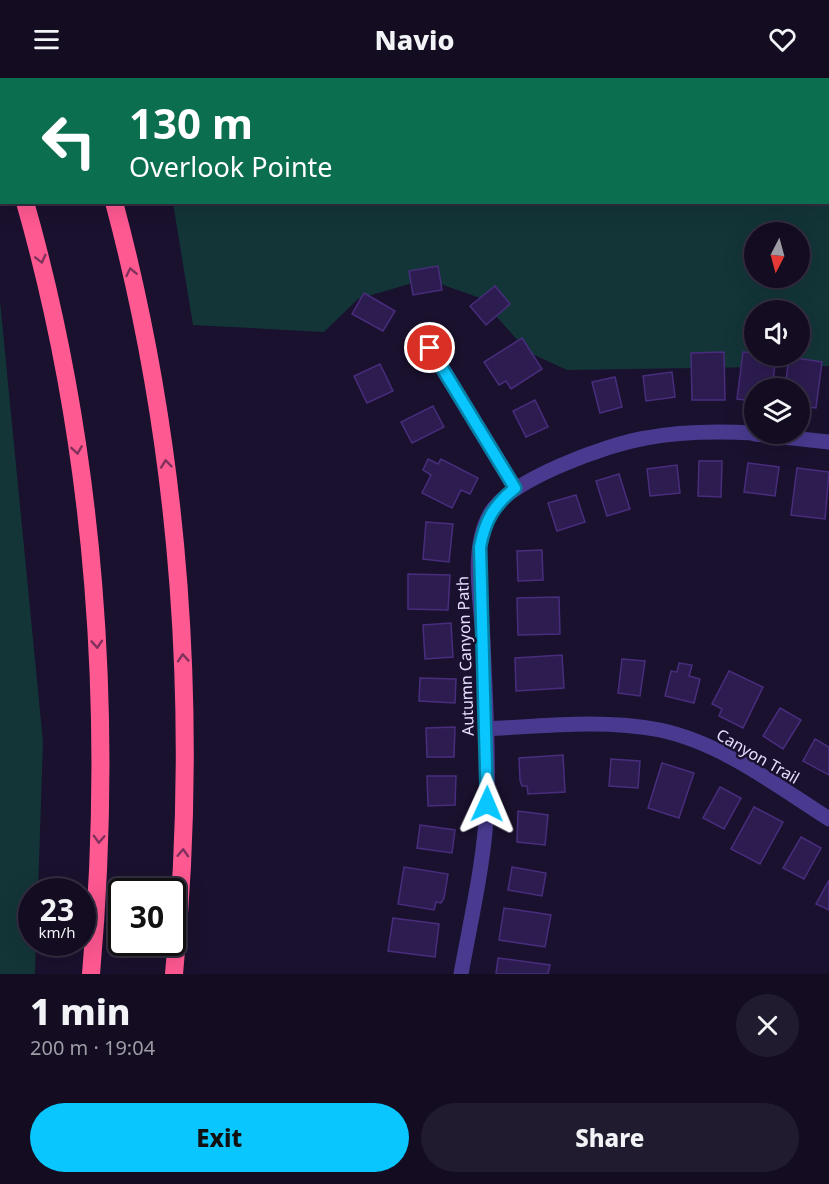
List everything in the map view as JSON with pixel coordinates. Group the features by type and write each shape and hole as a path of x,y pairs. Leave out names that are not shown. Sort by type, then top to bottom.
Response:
{"highway":[{"path":"26,204 42,260 64,364 90,546 98,664 100,782 97,906 91,974"},
{"path":"114,204 147,351 164,449 175,540 183,665 185,784 180,911 174,974"}],"street":[{"path":"430,348 515,488"},
{"name":"Autumn Canyon Path","path":"461,974 486,823 486,729 480,547 489,515 497,502 515,488 556,468 631,440 694,432 744,434"},
{"name":"Autumn Canyon Path","path":"810,440 829,442"},
{"name":"Canyon Trail","path":"486,729 603,724 661,731 735,760 829,819"}],"green space":[{"path":"173,204 829,204 829,366 567,370 528,352 480,298 426,279 358,299 324,332 193,325"},
{"path":"0,301 43,742 38,878 18,878 18,956 36,956 35,974 0,974"}],"building":[{"path":"438,266 442,290 413,295 409,271"},
{"path":"495,286 510,304 486,325 470,306"},
{"path":"364,293 395,311 383,331 352,314"},
{"path":"522,338 542,369 511,389 506,381 499,385 484,362"},
{"path":"724,352 725,400 692,400 691,353"},
{"path":"743,352 744,366 775,366 773,378 744,378 744,400 737,399"},
{"path":"810,360 822,362 816,408 810,407 810,378 786,378 788,366 810,366"},
{"path":"380,364 393,391 367,403 354,376"},
{"path":"672,372 675,397 646,401 643,376"},
{"path":"615,377 622,407 600,413 592,382"},
{"path":"535,400 548,427 526,437 513,411"},
{"path":"433,406 444,427 412,443 401,422"},
{"path":"428,459 438,464 441,459 478,478 470,494 461,490 452,508 422,493 431,475 423,470"},
{"path":"699,461 722,461 721,497 698,496"},
{"path":"748,463 779,467 775,496 744,492"},
{"path":"677,465 680,493 650,496 647,469"},
{"path":"797,468 829,472 825,519 791,515"},
{"path":"619,474 630,509 607,516 596,481"},
{"path":"576,495 585,522 557,531 548,503"},
{"path":"426,522 453,524 449,562 423,559"},
{"path":"542,550 543,580 518,581 517,551"},
{"path":"408,574 450,575 448,610 408,609"},
{"path":"559,597 560,634 518,635 517,598"},
{"path":"451,623 453,657 425,659 423,625"},
{"path":"562,655 564,688 516,691 515,658"},
{"path":"622,659 645,661 640,696 618,693"},
{"path":"679,663 692,665 689,676 700,679 694,703 665,696 671,671 677,672"},
{"path":"729,671 763,687 743,728 719,716 722,709 712,704"},
{"path":"420,678 456,679 455,703 419,701"},
{"path":"780,708 801,720 783,749 763,736"},
{"path":"455,727 454,757 427,757 426,728"},
{"path":"815,739 829,747 829,775 803,761"},
{"path":"563,755 565,792 528,794 527,786 522,786 520,780 519,758"},
{"path":"611,759 640,761 638,788 609,786"},
{"path":"662,763 694,773 679,818 648,808"},
{"path":"427,776 456,776 455,805 428,806"},
{"path":"720,787 741,798 724,829 703,818"},
{"path":"754,807 783,822 760,864 731,849"},
{"path":"518,811 548,815 545,845 517,842"},
{"path":"420,825 455,830 452,853 417,848"},
{"path":"801,837 821,848 804,879 783,868"},
{"path":"404,867 448,874 444,898 441,903 436,902 434,910 398,904"},
{"path":"512,867 546,873 542,896 508,890"},
{"path":"829,880 829,910 816,904"},
{"path":"504,908 551,915 545,947 499,940"},
{"path":"393,918 439,924 435,957 388,951"},
{"path":"498,958 550,965 548,974 496,974"}],"route":[{"path":"430,348 515,488 497,502 489,515 480,547 487,804"}]}
